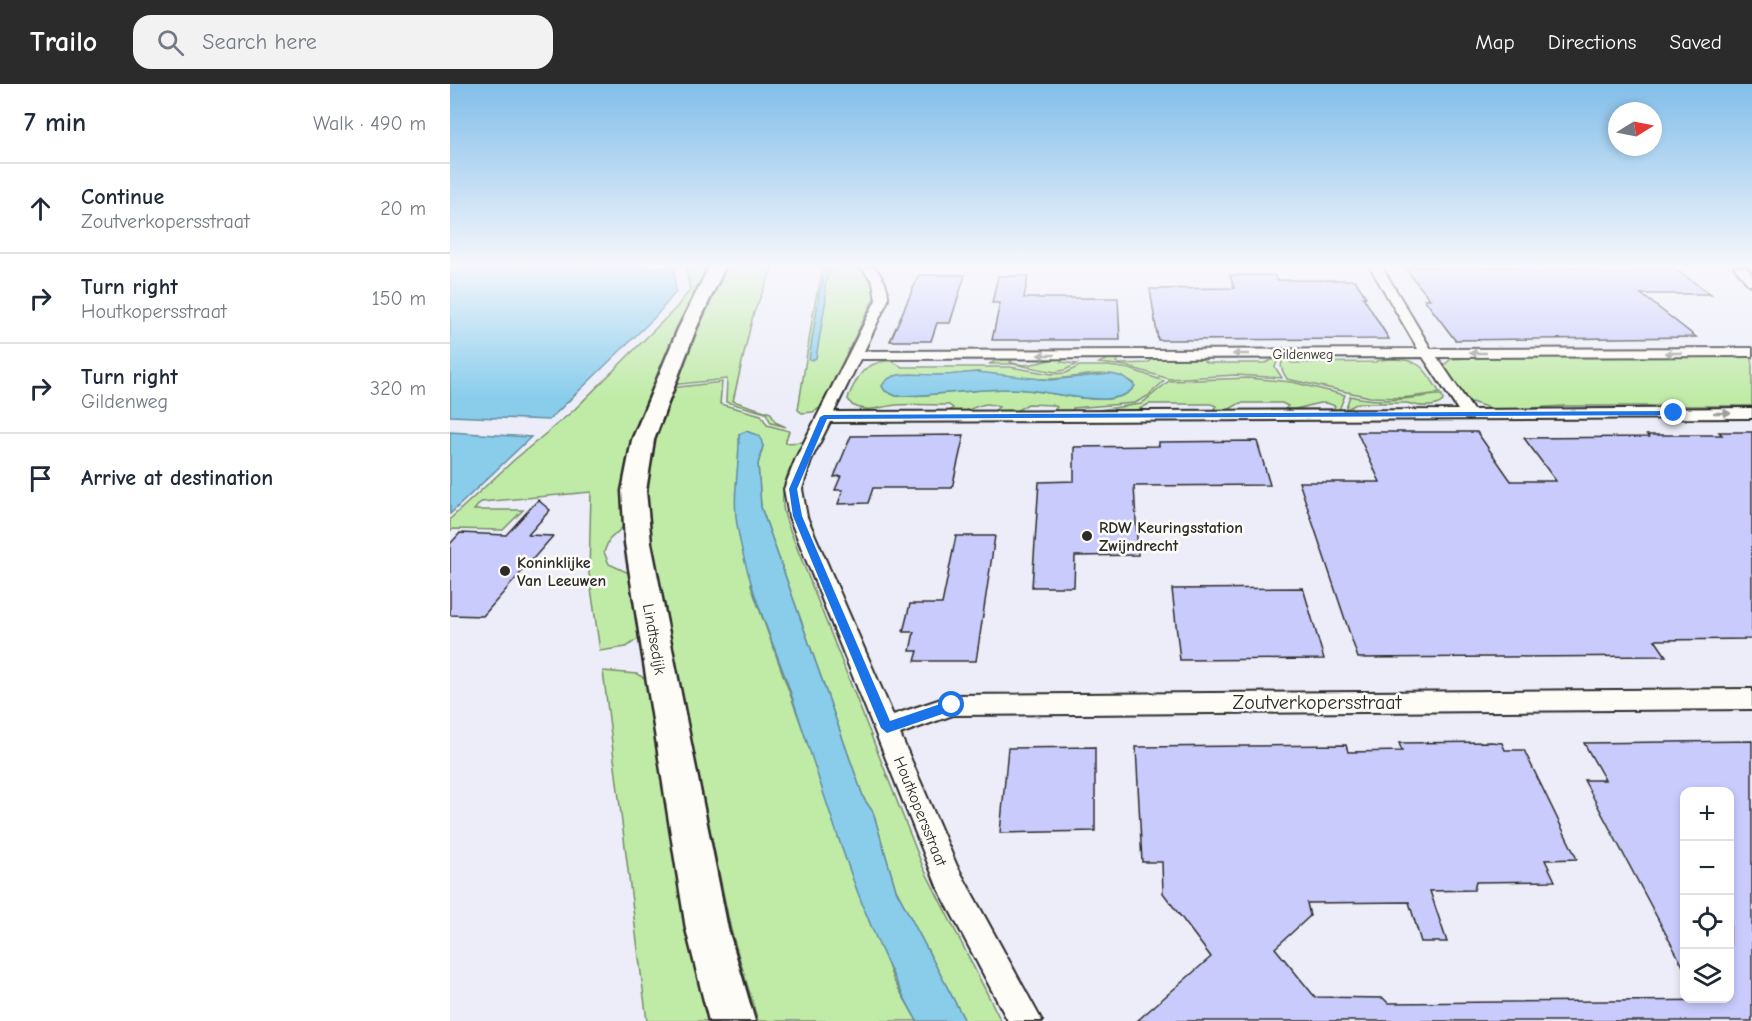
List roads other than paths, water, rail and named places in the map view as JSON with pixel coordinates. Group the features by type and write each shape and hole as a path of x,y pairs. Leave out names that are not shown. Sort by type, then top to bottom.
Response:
{"street":[{"name":"Lindtsedijk","path":"697,311 662,387 643,440 634,491 638,543 707,929 732,1021"},
{"name":"Houtkopersstraat","path":"877,311 824,417 793,489 798,516 947,876 1026,1021"},
{"path":"1402,311 1427,353 1468,413"},
{"name":"Gildenweg","path":"854,355 1752,352"},
{"path":"824,417 1752,413"},
{"name":"Zoutverkopersstraat","path":"887,728 952,705 1752,699"}],"water":[{"path":"450,311 660,311 549,420 450,416"},
{"path":"817,311 824,311 816,358 809,359"},
{"path":"977,372 1050,380 1111,374 1124,377 1135,386 1130,392 1119,397 1095,399 1011,389 896,396 885,391 882,386 886,380 900,375"},
{"path":"746,431 760,436 763,446 758,464 761,507 864,799 873,812 896,890 965,1021 917,1021 896,981 860,899 759,606 741,546 736,514 736,491 739,434"},
{"path":"450,432 531,437 450,514"}],"place":[{"name":"RDW Keuringsstation Zwijndrecht","path":"1087,536"},
{"name":"Koninklijke Van Leeuwen","path":"505,571"}]}
